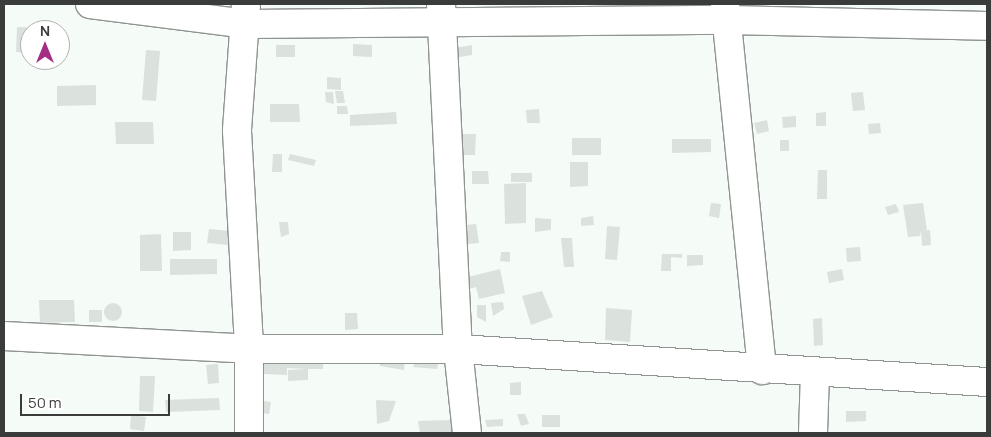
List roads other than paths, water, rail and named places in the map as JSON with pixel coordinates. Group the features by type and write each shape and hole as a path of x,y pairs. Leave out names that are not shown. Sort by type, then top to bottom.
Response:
{"street":[{"path":"90,4 246,14 726,12 987,26"},
{"path":"726,12 762,370"},
{"path":"440,13 458,349 467,433"},
{"path":"246,14 237,131 249,349 249,433"},
{"path":"4,336 249,349 458,349 815,374 987,382"},
{"path":"813,433 815,374"}]}
